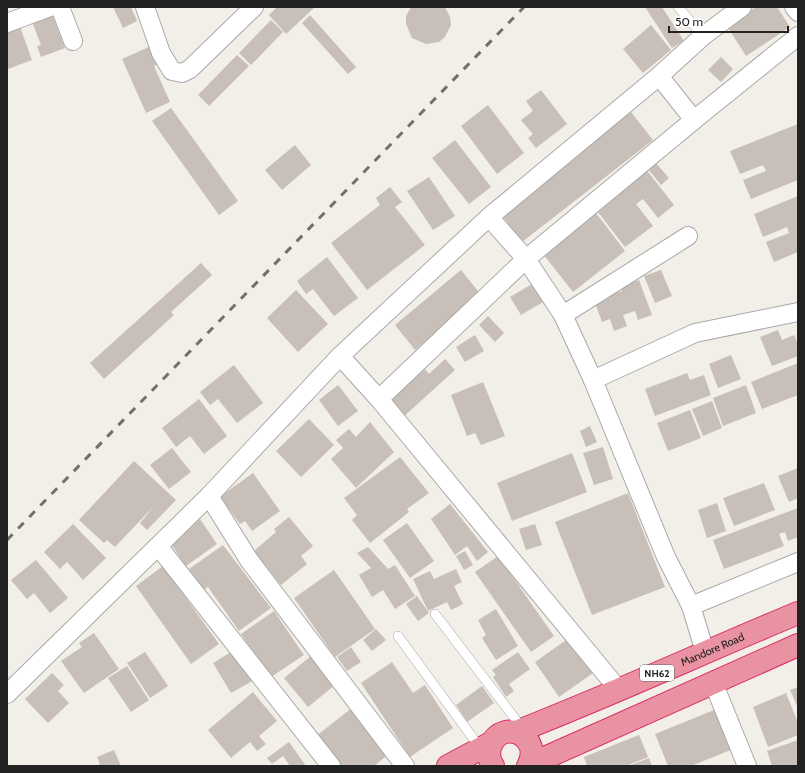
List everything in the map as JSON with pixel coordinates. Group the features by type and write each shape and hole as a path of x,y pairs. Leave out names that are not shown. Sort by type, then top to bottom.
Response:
{"highway":[{"name":"Mandore Road","path":"519,731 798,613"},
{"path":"528,766 798,645"},
{"name":"NH62","path":"448,766 488,753 499,735 504,732 519,731"},
{"path":"519,731 531,745 532,756 528,766"}],"street":[{"path":"7,23 50,7"},
{"path":"60,7 73,41"},
{"path":"145,7 161,53 172,71 182,73 190,69 254,7"},
{"path":"7,694 209,496 340,356 489,217 659,76 703,36 742,7"},
{"path":"794,7 798,12"},
{"path":"379,399 526,259 798,36"},
{"path":"659,76 694,120"},
{"path":"489,217 526,259 563,315 593,380 666,557 691,606 705,652"},
{"path":"563,315 688,236"},
{"path":"593,380 695,334 798,312"},
{"path":"340,356 379,399 619,690"},
{"path":"209,496 249,560 405,766"},
{"path":"158,546 331,766"},
{"path":"691,606 798,562"},
{"path":"714,682 747,766"}],"lane":[{"path":"678,7 703,36"},
{"path":"435,614 519,731"},
{"path":"398,636 488,753"}],"building":[{"path":"113,7 131,7 137,21 123,28"},
{"path":"277,7 315,7 286,34 269,15"},
{"path":"411,7 445,7 450,17 451,25 445,37 439,42 426,44 412,38 406,24 406,16"},
{"path":"645,7 662,7 684,41 672,48"},
{"path":"756,7 777,7 790,27 746,56 727,26"},
{"path":"51,12 65,48 41,57 37,46 41,45 31,19"},
{"path":"310,15 356,67 348,74 302,23"},
{"path":"271,20 283,32 251,65 239,53"},
{"path":"19,24 32,60 8,69 7,29"},
{"path":"651,25 671,50 643,73 623,49"},
{"path":"151,46 159,63 154,66 170,102 146,113 122,59"},
{"path":"237,55 249,66 209,106 198,95"},
{"path":"721,57 733,69 721,82 708,70"},
{"path":"541,90 567,124 536,148 528,138 533,134 521,120 533,111 526,101"},
{"path":"488,105 524,153 497,174 461,126"},
{"path":"171,108 238,201 219,215 152,121"},
{"path":"631,112 653,140 522,242 500,213"},
{"path":"798,124 798,180 751,199 743,180 766,171 763,165 740,174 730,151"},
{"path":"455,140 491,187 469,204 432,158"},
{"path":"295,145 311,165 282,190 265,170"},
{"path":"656,163 669,178 661,185 648,169"},
{"path":"645,168 674,205 658,218 643,199 636,204 653,226 625,247 594,207"},
{"path":"429,177 455,216 433,230 407,191"},
{"path":"390,187 402,202 395,207 425,245 367,290 331,243 380,205 376,198"},
{"path":"798,196 798,252 774,262 766,242 789,233 787,227 763,237 754,214"},
{"path":"596,213 625,251 573,292 543,254"},
{"path":"327,257 358,298 334,316 313,289 306,294 297,281"},
{"path":"201,263 212,275 171,312 174,315 104,379 90,363"},
{"path":"461,270 482,296 415,350 395,325"},
{"path":"661,270 672,296 655,303 644,276"},
{"path":"639,280 652,315 638,320 635,311 623,315 627,326 614,331 610,319 602,322 594,300 622,291 621,286"},
{"path":"532,284 543,302 521,315 510,297"},
{"path":"296,290 328,324 298,352 267,318"},
{"path":"488,316 504,333 495,342 479,325"},
{"path":"778,330 782,340 794,335 798,344 798,356 772,366 760,337"},
{"path":"475,335 484,351 465,362 456,347"},
{"path":"731,355 741,379 718,388 709,364"},
{"path":"445,359 455,370 401,419 387,403 425,369 429,374"},
{"path":"798,363 798,395 762,409 751,382"},
{"path":"234,365 263,403 237,423 218,399 210,405 200,392"},
{"path":"687,373 690,380 704,375 711,395 655,416 645,389"},
{"path":"483,382 505,436 481,445 475,433 467,436 451,395"},
{"path":"338,385 358,411 338,426 319,400"},
{"path":"746,385 756,413 723,426 713,398"},
{"path":"199,399 227,436 204,454 190,436 176,447 162,428"},
{"path":"712,401 722,428 703,436 692,409"},
{"path":"690,410 701,438 668,451 657,423"},
{"path":"309,419 334,445 301,477 276,451"},
{"path":"370,422 394,452 356,488 331,459 343,448 336,440 349,429 356,437"},
{"path":"590,426 597,442 586,447 580,431"},
{"path":"603,447 613,479 594,485 583,453"},
{"path":"172,448 191,472 169,489 150,465"},
{"path":"572,453 587,492 512,521 497,483"},
{"path":"400,457 429,493 407,509 409,512 370,543 352,520 357,515 344,498"},
{"path":"134,461 176,500 147,530 140,523 155,505 115,547 107,540 104,543 79,520"},
{"path":"798,468 798,498 789,502 778,476"},
{"path":"253,473 280,511 252,531 245,521 240,524 224,502 222,503 218,498"},
{"path":"764,483 775,510 734,526 723,498"},
{"path":"628,493 665,587 592,615 555,522"},
{"path":"717,503 726,531 707,538 698,510"},
{"path":"450,504 488,552 477,561 467,546 455,555 431,519"},
{"path":"798,508 798,537 788,541 785,532 779,534 784,546 724,569 713,540"},
{"path":"289,517 313,546 301,556 307,564 281,585 254,551 276,532 274,529"},
{"path":"200,519 217,544 186,566 171,544 183,536 181,532"},
{"path":"407,523 434,561 410,578 383,540"},
{"path":"73,524 106,558 83,580 67,562 60,569 44,552"},
{"path":"535,524 542,545 526,550 519,529"},
{"path":"223,545 271,608 239,631 208,587 204,590 189,569"},
{"path":"368,547 388,569 395,565 415,596 395,609 383,590 372,597 359,575 371,568 357,553"},
{"path":"465,551 473,565 464,570 456,556"},
{"path":"498,556 554,636 531,652 475,572"},
{"path":"36,560 68,598 50,613 34,593 27,599 11,580"},
{"path":"163,566 219,644 191,664 136,586"},
{"path":"456,569 462,582 454,586 463,604 451,610 447,602 428,611 413,579 430,571 434,579"},
{"path":"334,570 375,629 335,657 294,598"},
{"path":"417,596 429,613 418,621 406,604"},
{"path":"496,609 518,646 496,660 482,638 486,635 478,620"},
{"path":"274,611 304,655 271,677 241,634"},
{"path":"376,629 386,640 372,651 363,640"},
{"path":"94,633 119,669 84,693 61,661 82,647 79,643"},
{"path":"569,638 593,673 559,697 535,662"},
{"path":"351,647 361,662 347,671 337,657"},
{"path":"236,649 254,680 231,693 213,663"},
{"path":"145,652 168,686 150,698 127,663"},
{"path":"518,652 530,669 509,684 514,691 506,697 493,677 496,675 492,670"},
{"path":"311,656 335,685 308,707 284,678"},
{"path":"392,662 413,693 425,685 453,728 410,757 361,683"},
{"path":"127,666 149,700 131,712 108,678"},
{"path":"52,673 64,685 58,691 69,703 48,723 25,699"},
{"path":"482,686 494,703 467,722 456,705"},
{"path":"798,687 798,708 790,690"},
{"path":"253,692 277,721 259,736 266,744 257,751 250,742 231,758 208,730"},
{"path":"786,693 798,723 798,735 768,747 753,707"},
{"path":"353,707 390,753 374,766 339,766 315,737"},
{"path":"719,708 733,749 691,766 668,766 655,734"},
{"path":"639,735 648,757 626,766 587,766 584,757"},
{"path":"798,740 798,766 772,766 767,751"},
{"path":"289,742 306,766 290,766 283,756 272,764 267,758"},
{"path":"114,750 121,766 95,766 100,764 97,757"},
{"path":"649,758 652,766 628,766"}],"railway":[{"path":"7,540 524,7"}]}
